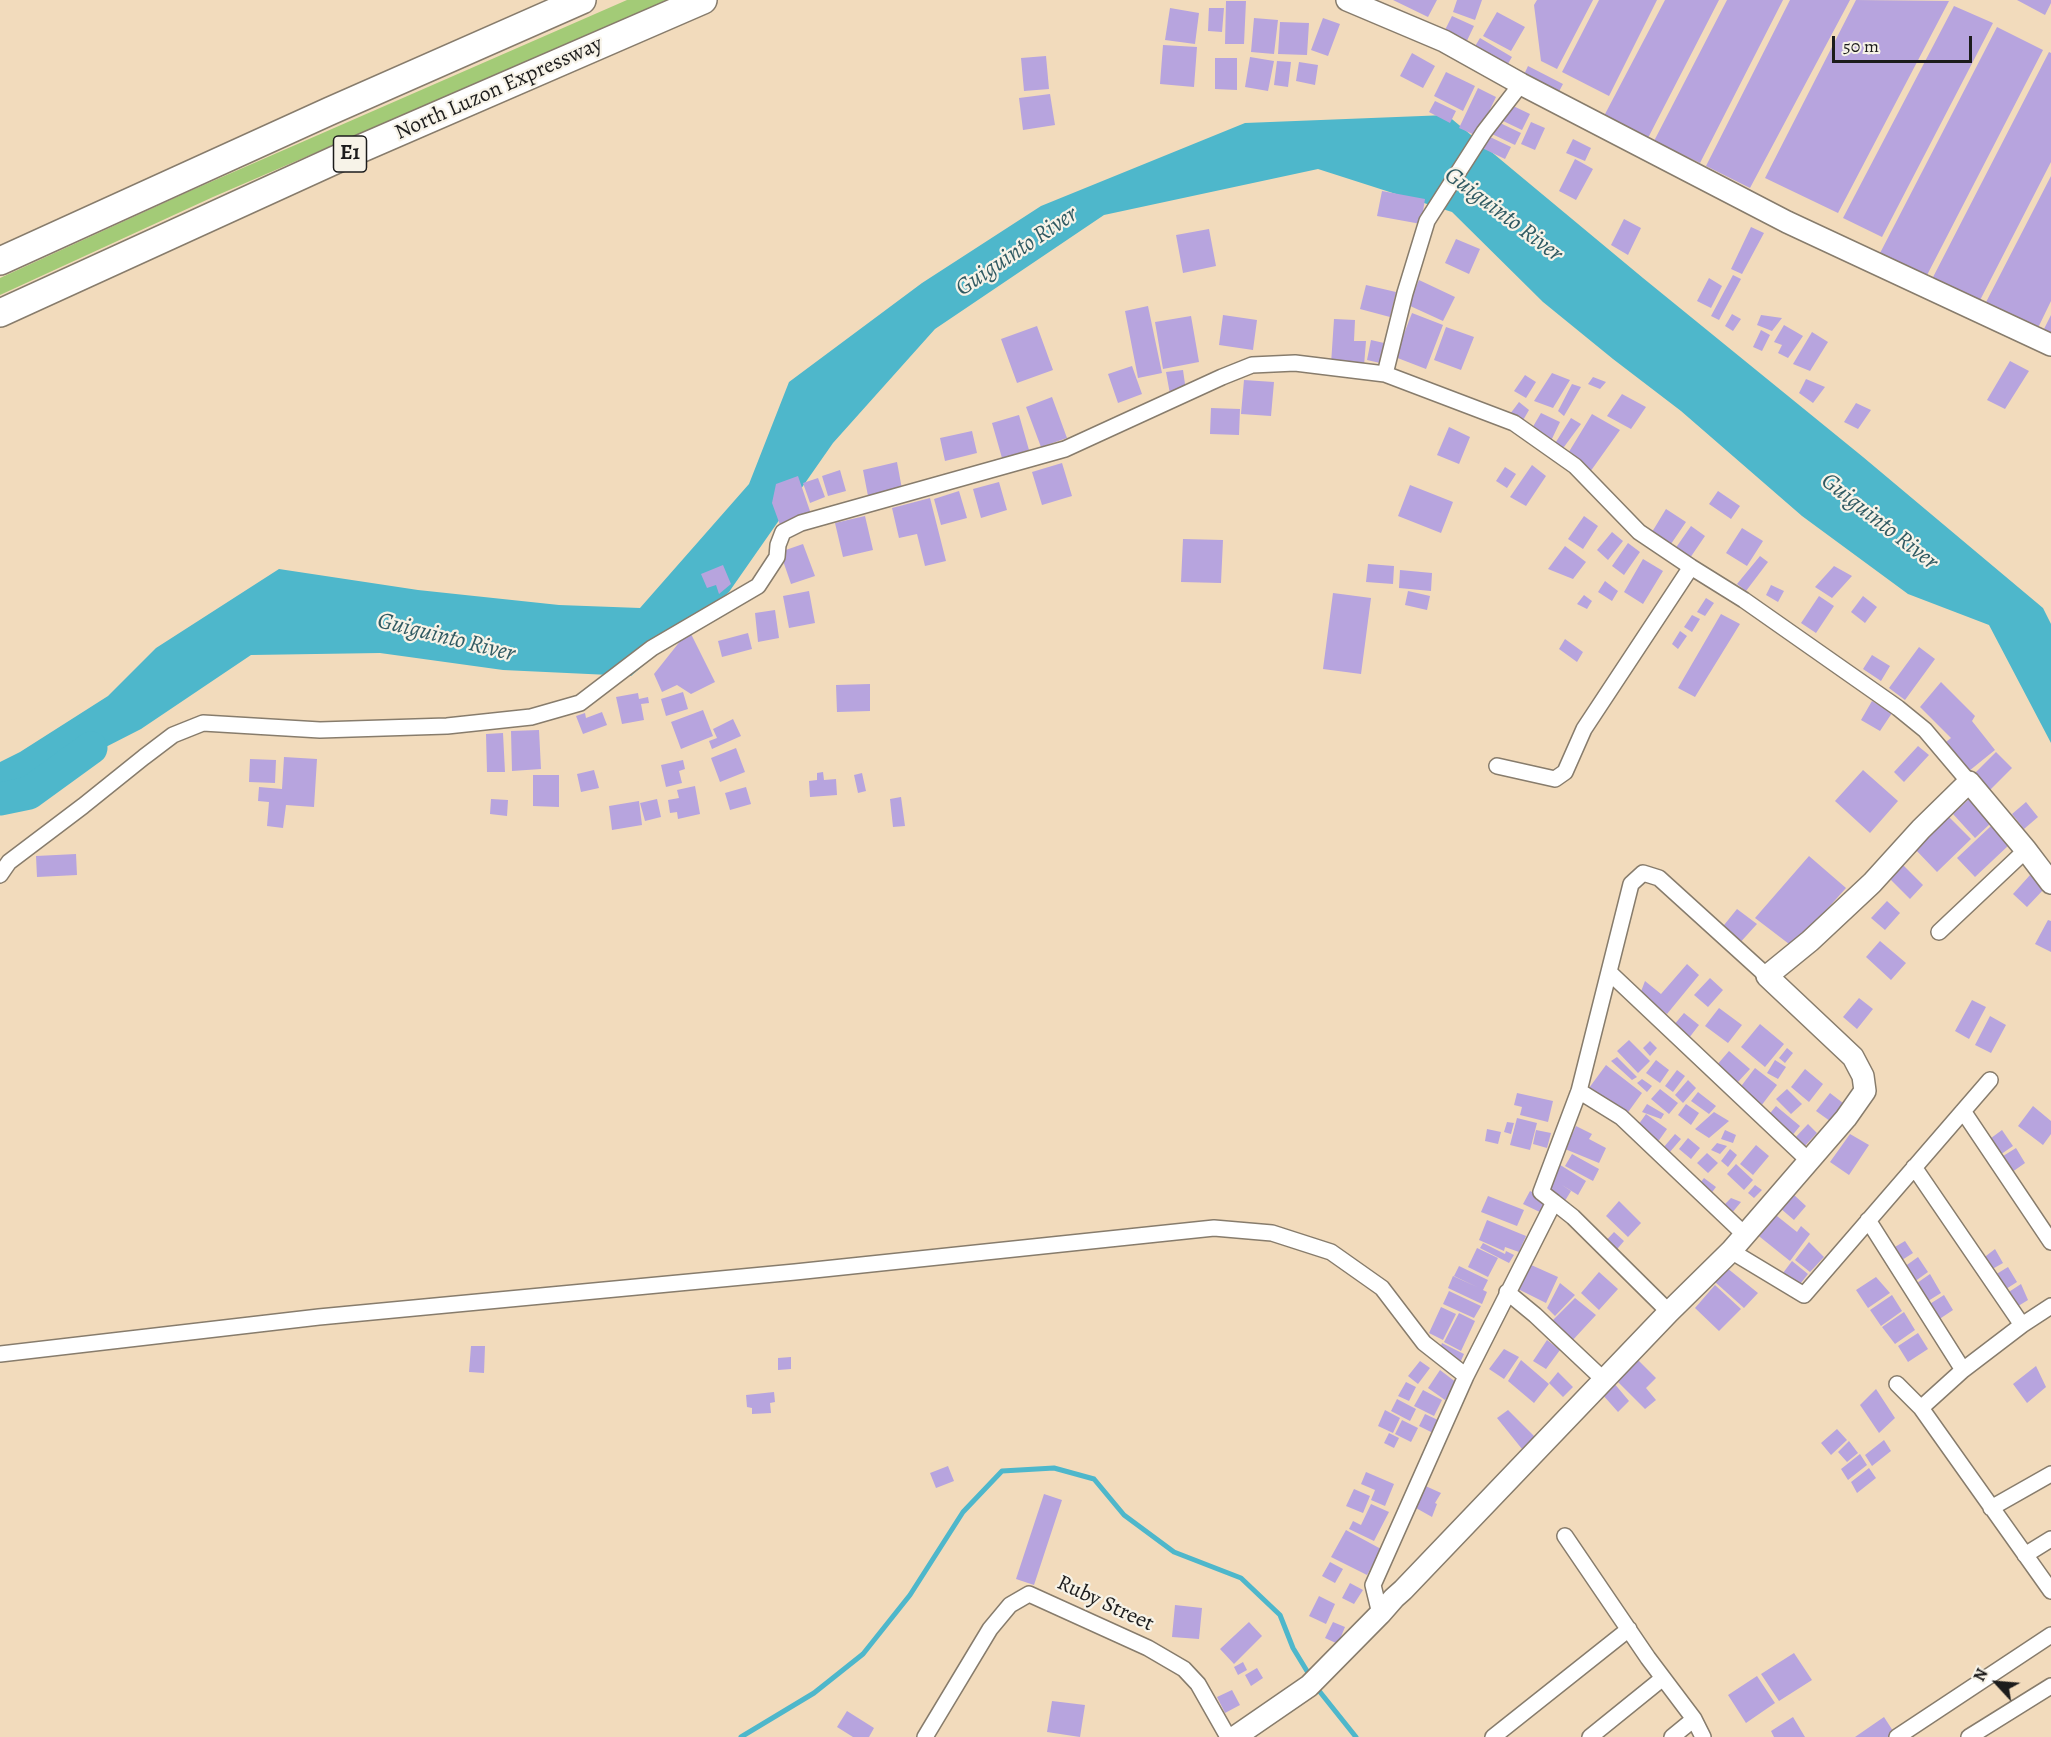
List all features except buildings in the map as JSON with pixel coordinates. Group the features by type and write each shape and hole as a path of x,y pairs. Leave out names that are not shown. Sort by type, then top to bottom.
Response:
{"highway":[{"name":"E1","path":"0,261 330,111 582,0"},
{"name":"North Luzon Expressway","path":"0,313 346,155 703,0"}],"street":[{"path":"1347,0 1444,41 1521,84 1787,222 2051,345"},
{"path":"1385,374 1405,293 1427,220 1484,132 1521,84"},
{"path":"0,875 9,862 172,735 203,723 320,730 447,726 531,717 580,703 652,648 758,586 777,557 778,545 783,532 801,523 1065,448 1251,365 1295,363 1385,374 1514,423 1575,466 1639,532 1744,600 1898,708 1925,730 2051,883"},
{"path":"1497,766 1555,779 1565,772 1584,729 1691,567"},
{"path":"1767,976 1810,941 1872,883 1921,829 1969,782"},
{"path":"1939,932 2026,850"},
{"path":"1234,1737 1310,1686 1669,1312 1731,1251 1846,1118 1865,1091 1863,1076 1853,1057 1659,878 1643,873 1631,885 1579,1090 1541,1192 1573,1217 1669,1312"},
{"path":"1610,973 1808,1160"},
{"path":"1731,1251 1804,1295 1990,1080"},
{"path":"1579,1090 1620,1117 1744,1234"},
{"path":"1963,1111 2051,1242"},
{"path":"1914,1167 2022,1325"},
{"path":"1380,1614 1373,1585 1466,1376 1554,1202"},
{"path":"1868,1220 1963,1370"},
{"path":"0,1354 319,1317 795,1272 1214,1228 1272,1233 1331,1252 1382,1288 1424,1344 1466,1376"},
{"path":"1507,1292 1605,1381"},
{"path":"1921,1408 1963,1370 2051,1306"},
{"path":"1897,1384 1921,1408 2051,1591"},
{"path":"1990,1508 2051,1474"},
{"path":"1565,1536 1662,1678 1694,1719 1702,1737"},
{"path":"2025,1555 2051,1539"},
{"name":"Ruby Street","path":"925,1737 990,1629 1010,1605 1029,1594 1148,1648 1184,1669 1198,1684 1228,1737"},
{"path":"1493,1737 1629,1629"},
{"path":"1897,1737 2051,1635"},
{"path":"1590,1737 1662,1678"},
{"path":"1969,1737 2051,1686"},
{"path":"1672,1737 1694,1719"}],"green space":[{"path":"627,0 669,0 213,197 0,295 0,278 190,191"}],"water":[{"path":"1447,115 2043,608 2051,624 2051,743 1989,625 1908,594 1802,516 1681,411 1543,302 1452,212 1318,169 1104,215 935,329 833,443 729,592 631,676 503,670 380,653 251,655 141,729 0,801 0,762 20,752 108,696 156,648 279,569 418,590 559,605 640,608 749,484 789,382 922,283 1041,206 1245,123"}],"waterway":[{"name":"Guiguinto River","path":"0,799 29,793 91,748"},
{"path":"741,1737 814,1693 863,1654 910,1595 963,1512 1002,1471 1054,1468 1094,1479 1124,1515 1174,1552 1241,1578 1280,1615 1293,1648 1310,1676"},
{"path":"1316,1687 1356,1737"}]}
